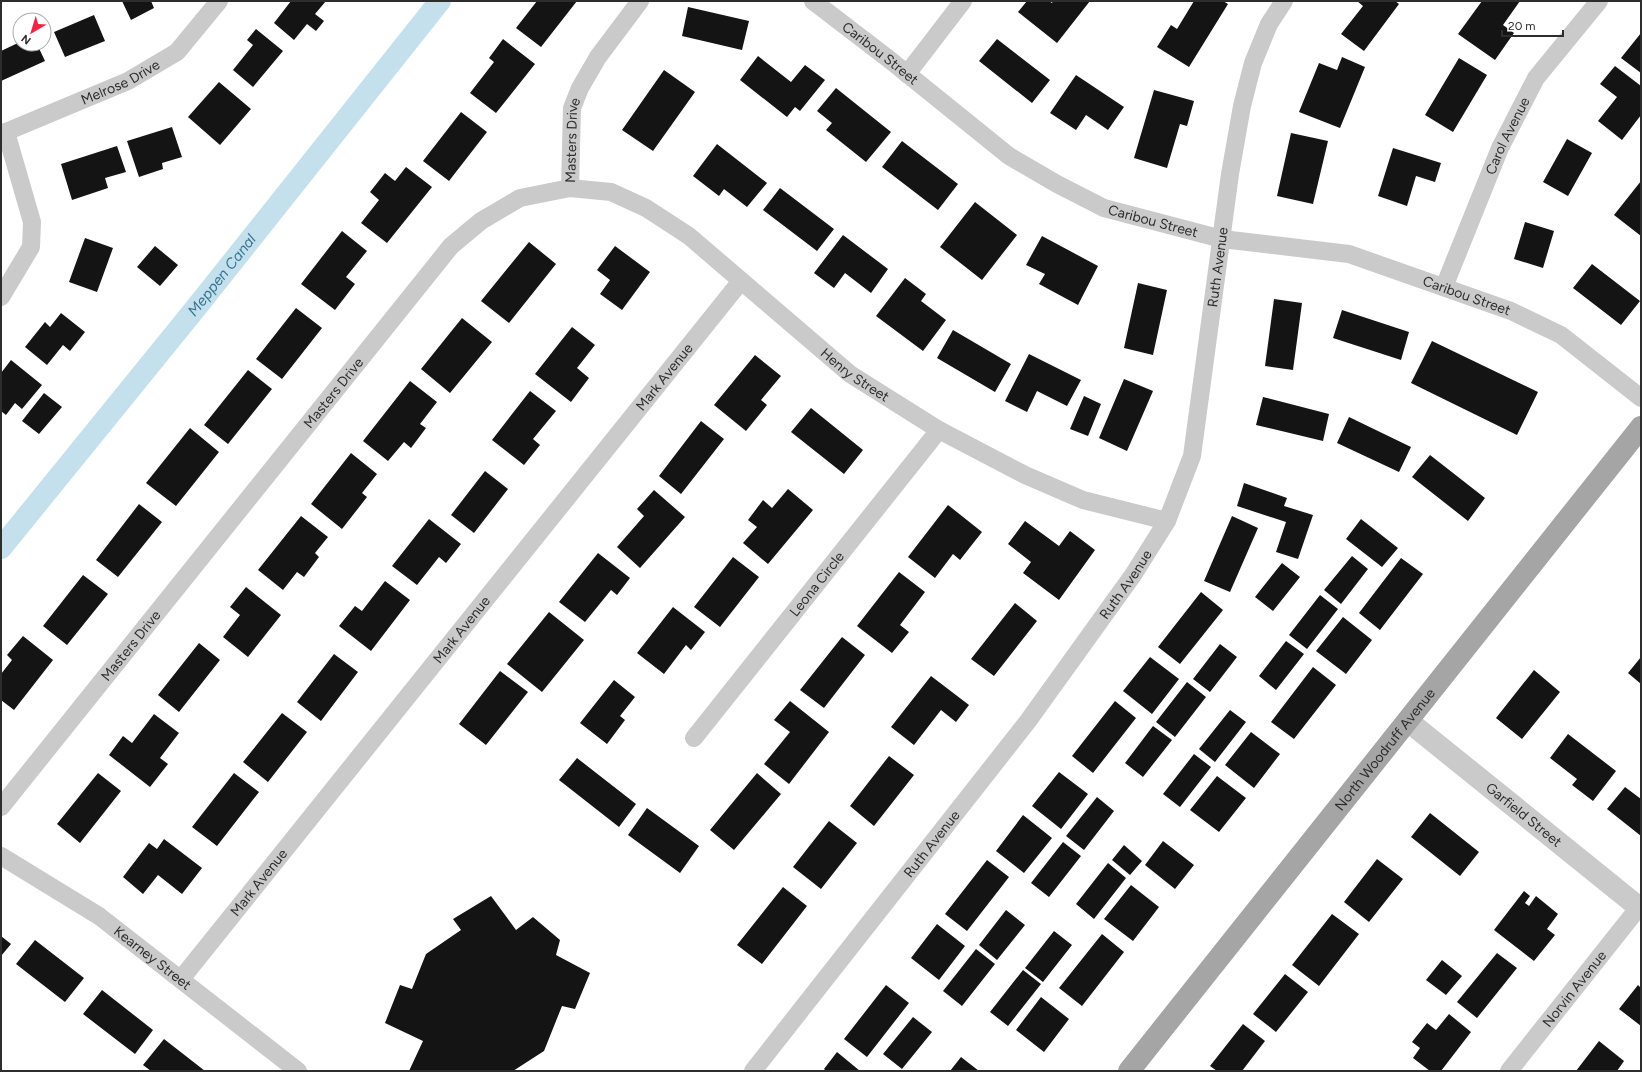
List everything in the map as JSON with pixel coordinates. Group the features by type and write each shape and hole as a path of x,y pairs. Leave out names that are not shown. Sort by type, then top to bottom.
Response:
{"main road":[{"name":"North Woodruff Avenue","path":"1129,1071 1641,427"}],"street":[{"name":"Melrose Drive","path":"4,133 128,80 176,52 220,1"},
{"name":"Masters Drive","path":"1,808 451,246 481,221 520,198 570,188 572,108 580,88 598,57 640,1"},
{"name":"Caribou Street","path":"813,1 1009,156 1104,208 1222,239 1349,254 1444,287 1511,311 1561,335 1641,398"},
{"path":"907,74 963,1"},
{"name":"Ruth Avenue","path":"753,1071 1028,721 1133,576 1167,521 1192,456 1230,174 1242,106 1253,63 1269,24 1284,1"},
{"name":"Carol Avenue","path":"1444,287 1500,148 1536,78 1598,1"},
{"path":"1,297 31,247 32,222 4,133"},
{"name":"Henry Street","path":"570,188 611,192 646,208 689,236 850,374 939,430 1025,475 1083,500 1167,521"},
{"name":"Mark Avenue","path":"181,979 741,281"},
{"name":"Leona Circle","path":"694,738 939,430"},
{"name":"Garfield Street","path":"1408,721 1640,908"},
{"name":"Kearney Street","path":"1,856 99,916 298,1071"},
{"name":"Norvin Avenue","path":"1509,1071 1640,908"}],"building":[{"path":"122,1 151,1 154,8 131,20"},
{"path":"291,1 326,1 315,14 324,21 316,31 307,24 294,40 274,23"},
{"path":"537,1 577,1 541,47 516,28"},
{"path":"1027,1 1049,1 1052,3 1053,1 1090,1 1057,43 1018,12"},
{"path":"1194,1 1223,1 1228,4 1189,67 1157,47 1171,25 1177,29"},
{"path":"1357,1 1395,1 1399,4 1364,51 1341,34 1363,6"},
{"path":"1482,1 1520,1 1503,25 1514,33 1495,60 1458,34"},
{"path":"688,7 749,21 742,50 682,36"},
{"path":"94,15 105,41 65,57 54,32"},
{"path":"256,29 283,51 253,87 233,70 253,45 247,40"},
{"path":"1641,33 1641,73 1621,58"},
{"path":"503,39 535,64 496,113 470,93 494,62 489,58"},
{"path":"997,39 1050,80 1032,103 979,61"},
{"path":"12,46 12,52 41,52 45,61 1,81 1,51"},
{"path":"758,56 791,82 805,65 825,80 800,111 795,107 787,117 740,80"},
{"path":"1342,57 1365,67 1340,128 1299,112 1319,63 1337,70"},
{"path":"1459,58 1487,75 1453,132 1425,115"},
{"path":"1615,66 1641,86 1641,115 1622,140 1598,121 1617,97 1600,84"},
{"path":"664,70 695,92 653,151 622,130"},
{"path":"1076,75 1124,107 1108,130 1086,115 1076,130 1050,113"},
{"path":"219,82 251,109 220,145 188,117"},
{"path":"836,88 891,132 866,162 826,130 832,123 817,111"},
{"path":"1154,90 1194,101 1187,126 1180,124 1167,168 1134,158"},
{"path":"461,112 487,132 449,181 423,161"},
{"path":"172,127 182,157 162,163 163,169 139,177 127,141"},
{"path":"1291,133 1328,141 1313,204 1277,196"},
{"path":"1567,139 1592,153 1568,196 1543,182"},
{"path":"902,141 958,184 938,210 882,167"},
{"path":"717,144 767,183 747,207 724,189 719,196 693,176"},
{"path":"117,146 126,172 105,178 108,188 72,200 61,164"},
{"path":"1393,148 1441,163 1435,182 1416,176 1407,206 1378,196"},
{"path":"406,167 432,187 387,243 361,223 379,200 370,192 385,173 395,181"},
{"path":"1641,181 1641,236 1614,215"},
{"path":"780,188 834,229 817,251 763,210"},
{"path":"975,202 1017,235 982,280 940,247"},
{"path":"1525,222 1554,231 1543,268 1514,259"},
{"path":"342,231 367,251 346,277 355,284 335,310 301,284"},
{"path":"843,235 888,269 871,293 845,273 834,288 814,273"},
{"path":"1042,236 1098,266 1078,305 1039,284 1045,274 1026,265"},
{"path":"85,238 113,248 97,292 69,282"},
{"path":"529,242 556,264 509,323 481,301"},
{"path":"155,246 178,265 160,286 137,267"},
{"path":"615,246 650,272 622,310 600,294 610,280 597,270"},
{"path":"1592,264 1640,301 1621,325 1573,288"},
{"path":"905,278 926,294 921,301 946,320 923,351 876,316"},
{"path":"1138,283 1167,290 1153,355 1124,348"},
{"path":"1274,299 1302,303 1293,370 1265,366"},
{"path":"296,308 322,328 282,379 256,359"},
{"path":"1342,310 1409,332 1401,360 1333,338"},
{"path":"61,313 85,332 70,351 63,345 47,365 25,347 45,322 50,327"},
{"path":"462,318 492,342 450,393 421,369"},
{"path":"572,327 595,345 577,368 589,378 571,402 535,374"},
{"path":"953,330 1011,364 995,392 937,358"},
{"path":"1432,341 1538,392 1517,435 1411,383"},
{"path":"1029,354 1081,380 1067,406 1037,391 1027,412 1005,401"},
{"path":"755,355 781,376 761,400 767,405 746,431 714,405"},
{"path":"11,360 42,385 22,409 15,403 6,415 1,411 1,373"},
{"path":"248,370 272,389 228,444 204,425"},
{"path":"1124,379 1153,391 1127,451 1099,438"},
{"path":"410,381 437,402 420,424 426,428 411,448 404,442 388,461 363,441"},
{"path":"530,391 556,411 533,439 540,445 524,465 492,440"},
{"path":"44,393 62,407 39,434 22,421"},
{"path":"1084,396 1101,404 1088,436 1070,429"},
{"path":"1263,397 1329,414 1323,441 1256,425"},
{"path":"811,408 863,450 844,474 791,432"},
{"path":"1349,417 1411,447 1399,472 1337,443"},
{"path":"701,421 724,439 681,494 659,476"},
{"path":"190,428 219,452 176,506 146,483"},
{"path":"351,453 377,474 362,493 367,497 342,529 311,504"},
{"path":"1430,455 1485,498 1468,521 1412,477"},
{"path":"485,471 508,489 474,533 451,515"},
{"path":"1244,483 1287,498 1284,506 1313,515 1298,559 1276,552 1286,522 1237,506"},
{"path":"788,489 813,510 768,564 743,543 757,527 748,520 763,500 772,508"},
{"path":"654,490 685,517 640,568 617,547 644,516 637,509"},
{"path":"139,504 162,522 118,577 96,560"},
{"path":"948,505 982,532 960,560 953,554 935,578 908,557"},
{"path":"301,516 328,537 315,553 319,557 304,577 297,572 283,590 258,570"},
{"path":"1232,516 1258,528 1230,592 1204,581"},
{"path":"429,519 461,544 446,563 439,557 417,585 392,566"},
{"path":"1361,519 1398,548 1382,567 1346,539"},
{"path":"1025,521 1059,546 1070,531 1095,550 1059,600 1023,573 1031,562 1008,544"},
{"path":"598,553 630,578 617,595 611,590 585,622 559,602"},
{"path":"1352,556 1368,569 1341,604 1324,590"},
{"path":"733,557 759,577 720,627 694,607"},
{"path":"1401,558 1423,574 1380,630 1359,613"},
{"path":"1282,563 1300,577 1273,611 1255,597"},
{"path":"899,572 925,592 900,625 909,632 892,653 857,626"},
{"path":"83,575 108,594 67,645 43,626"},
{"path":"385,581 410,600 371,651 339,626 355,606 362,611"},
{"path":"246,587 281,615 248,657 223,637 240,615 230,607"},
{"path":"1201,592 1223,610 1180,664 1158,647"},
{"path":"1320,595 1338,609 1307,649 1289,635"},
{"path":"1015,603 1037,621 994,676 971,659"},
{"path":"673,607 705,632 691,650 686,645 664,674 637,653"},
{"path":"549,612 584,640 542,692 507,664"},
{"path":"1343,617 1372,640 1346,674 1316,651"},
{"path":"23,636 53,660 14,710 1,700 1,674 12,660 7,655"},
{"path":"842,637 865,655 824,708 800,690"},
{"path":"1286,641 1304,654 1276,690 1259,676"},
{"path":"199,643 220,660 179,712 158,695"},
{"path":"1220,644 1237,657 1210,692 1193,679"},
{"path":"334,654 358,672 321,721 297,702"},
{"path":"1150,657 1179,679 1152,714 1123,691"},
{"path":"1641,657 1641,684 1628,673"},
{"path":"1313,667 1336,685 1294,739 1271,722"},
{"path":"1534,670 1560,692 1522,739 1496,718"},
{"path":"500,671 528,692 486,745 459,724"},
{"path":"931,676 969,705 956,722 941,710 914,745 891,727"},
{"path":"614,680 635,697 620,716 625,720 607,744 580,723"},
{"path":"1187,682 1206,697 1175,737 1156,722"},
{"path":"790,701 829,732 789,784 764,764 790,732 774,720"},
{"path":"1115,701 1136,718 1093,773 1072,756"},
{"path":"1230,710 1246,722 1215,762 1199,749"},
{"path":"282,713 307,732 268,782 243,762"},
{"path":"154,714 179,733 160,758 168,764 150,787 109,755 123,736 132,743"},
{"path":"1153,726 1172,740 1143,777 1125,763"},
{"path":"1251,732 1280,754 1254,788 1225,765"},
{"path":"1568,734 1616,771 1593,801 1572,785 1577,779 1550,758"},
{"path":"1194,754 1211,767 1180,807 1163,794"},
{"path":"889,756 914,775 874,826 850,806"},
{"path":"577,758 636,804 619,827 559,780"},
{"path":"1059,772 1088,794 1061,829 1032,806"},
{"path":"98,773 121,791 80,843 57,824"},
{"path":"234,773 259,792 217,846 192,827"},
{"path":"757,773 781,794 734,850 710,830"},
{"path":"1217,776 1246,798 1219,832 1190,810"},
{"path":"1625,787 1641,799 1641,836 1607,809"},
{"path":"1097,797 1114,811 1084,850 1066,836"},
{"path":"647,808 699,846 680,873 628,835"},
{"path":"1430,813 1479,852 1460,876 1411,837"},
{"path":"1023,815 1052,838 1024,873 996,851"},
{"path":"829,821 857,843 821,889 793,867"},
{"path":"164,839 202,868 182,894 158,875 143,894 123,877 149,843 157,849"},
{"path":"1163,841 1194,865 1175,889 1145,865"},
{"path":"1063,842 1081,856 1049,897 1031,883"},
{"path":"1124,845 1142,861 1130,875 1112,860"},
{"path":"1377,859 1403,879 1369,922 1344,902"},
{"path":"987,860 1009,877 967,931 945,914"},
{"path":"1108,863 1126,878 1094,919 1076,904"},
{"path":"1131,885 1159,907 1133,941 1104,919"},
{"path":"783,887 807,906 762,964 737,945"},
{"path":"1524,891 1530,896 1525,903 1529,906 1536,896 1558,914 1547,929 1555,935 1534,961 1494,930"},
{"path":"491,896 516,930 533,917 560,940 556,955 590,973 575,1009 562,1006 544,1051 513,1071 409,1071 423,1041 385,1023 400,985 412,989 426,954 461,930 453,919"},
{"path":"1006,910 1025,925 997,960 979,945"},
{"path":"1332,914 1359,934 1319,986 1292,965"},
{"path":"937,924 965,946 939,980 911,958"},
{"path":"1054,931 1072,945 1043,982 1025,968"},
{"path":"1102,934 1124,952 1082,1006 1059,988"},
{"path":"1,936 11,944 1,956"},
{"path":"35,940 84,978 65,1002 16,964"},
{"path":"976,949 995,964 962,1006 943,991"},
{"path":"1497,953 1517,968 1477,1018 1457,1002"},
{"path":"1442,960 1462,976 1446,995 1426,980"},
{"path":"1023,970 1041,984 1008,1026 990,1012"},
{"path":"1285,974 1308,992 1276,1032 1253,1014"},
{"path":"886,985 909,1003 867,1057 844,1039"},
{"path":"1638,985 1641,988 1641,1026 1619,1009"},
{"path":"102,990 153,1030 135,1054 83,1014"},
{"path":"1041,997 1069,1019 1044,1052 1016,1030"},
{"path":"1449,1014 1471,1032 1441,1071 1430,1071 1413,1058 1420,1048 1412,1042 1427,1023 1436,1030"},
{"path":"913,1017 932,1032 902,1069 883,1054"},
{"path":"1243,1024 1265,1041 1242,1071 1217,1071 1210,1066"},
{"path":"164,1039 205,1071 151,1071 143,1065"},
{"path":"1599,1041 1624,1061 1617,1071 1576,1071"},
{"path":"837,1052 860,1071 826,1071 824,1069"},
{"path":"961,1057 979,1071 950,1071"}],"waterway":[{"name":"Meppen Canal","path":"1,548 195,309 440,1"}]}
